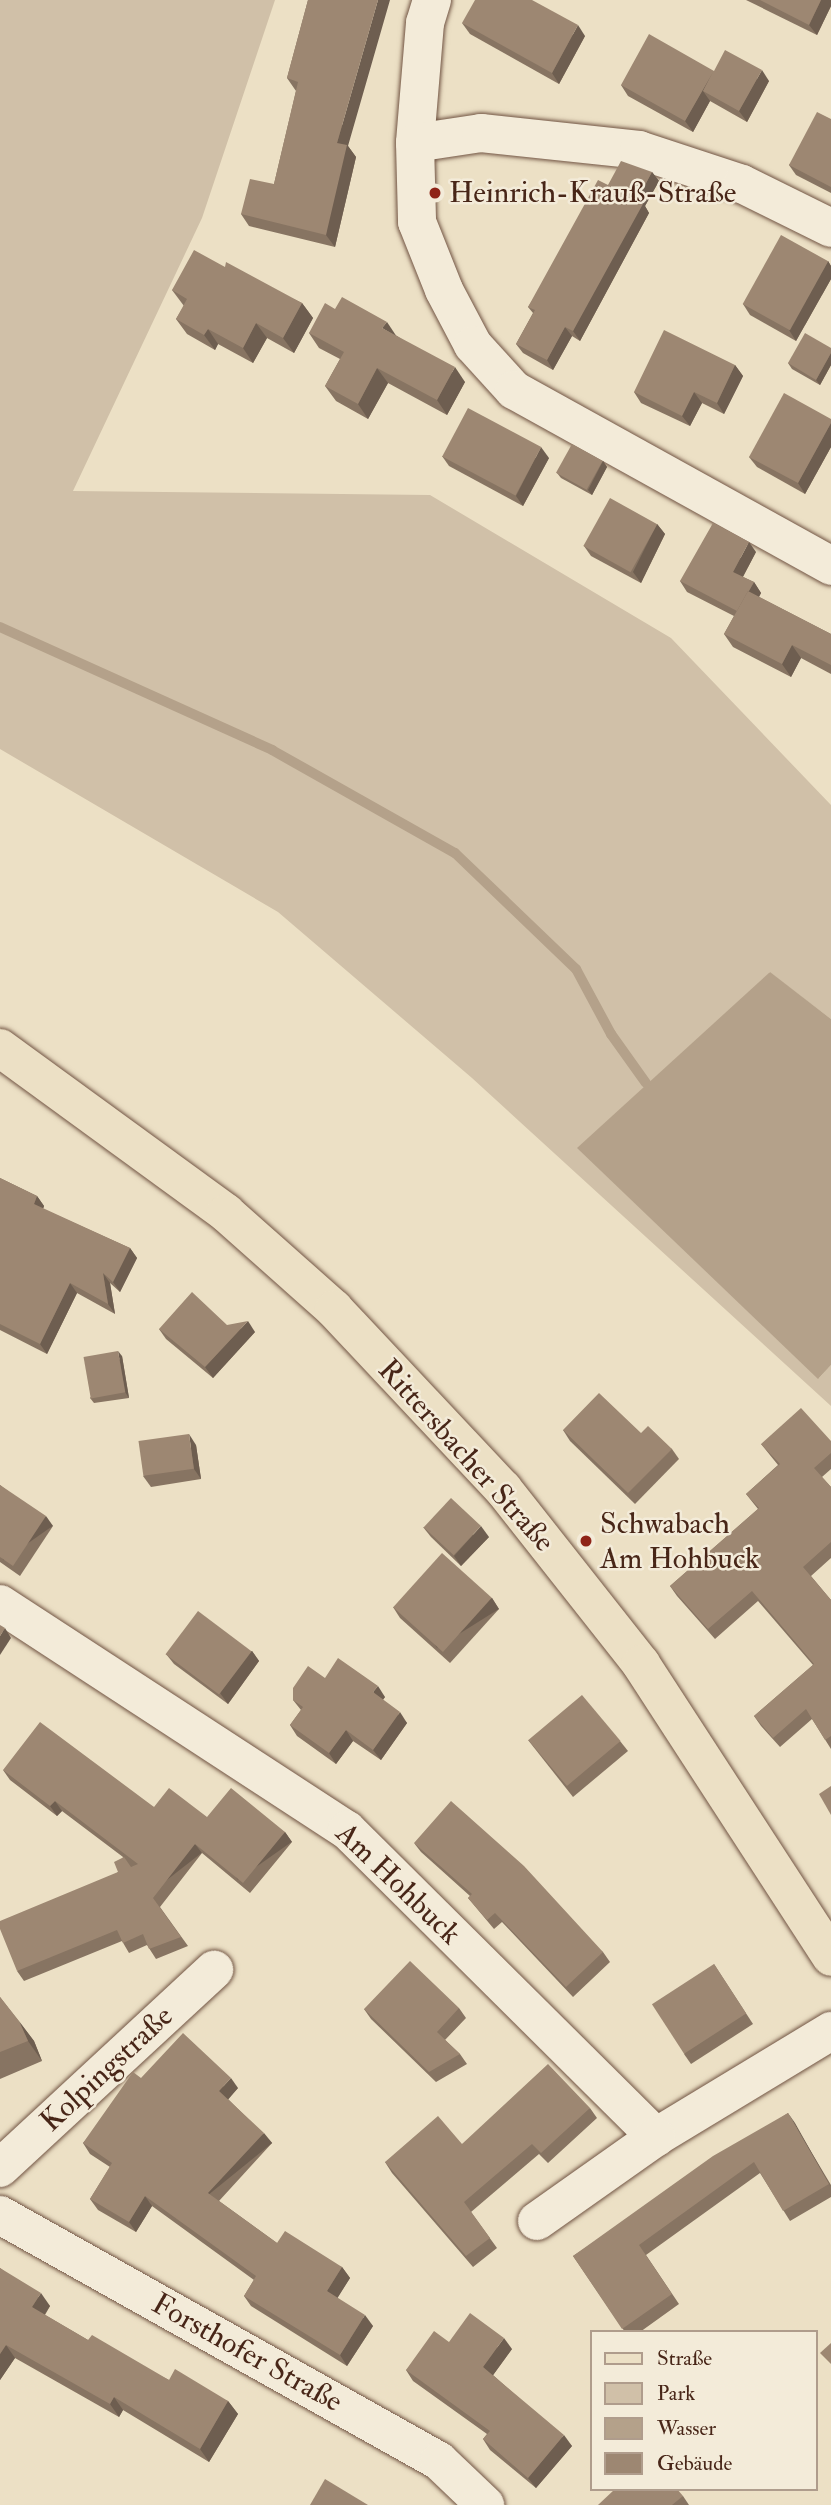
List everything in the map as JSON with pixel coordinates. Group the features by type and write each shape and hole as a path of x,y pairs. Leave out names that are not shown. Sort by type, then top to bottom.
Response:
{"main road":[{"name":"Rittersbacher Straße","path":"0,1048 236,1222 334,1310 503,1489 642,1664 831,1957"}],"street":[{"path":"432,0 425,23 415,143 417,222 444,290 473,345 514,390 831,566"},
{"path":"415,143 481,133 639,150 742,184 831,229"},
{"name":"Am Hohbuck","path":"0,1604 347,1830 656,2137"},
{"name":"Kolpingstraße","path":"0,2168 214,1970"},
{"path":"537,2221 656,2137 831,2031"},
{"name":"Forsthofer Straße","path":"0,2215 439,2461 485,2505"}],"green space":[{"path":"0,0 275,0 202,218 73,491 430,495 671,638 831,805 831,1019 769,972 819,1378 831,1365 831,1406 472,1078 278,912 0,749"}],"water":[{"path":"770,972 831,1019 831,1365 818,1379 577,1148"}],"building":[{"path":"308,0 378,0 337,143 347,145 326,235 241,214 250,179 274,184 298,82 287,78"},
{"path":"475,0 532,0 578,25 552,73 462,23"},
{"path":"760,0 821,0 809,25"},
{"path":"649,34 714,71 725,50 762,70 739,111 703,91 713,72 685,121 621,85"},
{"path":"817,112 831,119 831,187 789,165"},
{"path":"621,161 652,172 637,200 643,204 573,331 565,327 547,360 516,344 535,310 528,307 598,180 608,185"},
{"path":"781,235 828,261 790,330 743,304"},
{"path":"194,250 225,267 226,262 302,303 283,338 256,323 243,348 208,329 204,335 176,319 187,299 172,290"},
{"path":"342,297 387,322 382,328 455,367 437,400 377,368 358,404 325,386 344,352 309,333 325,303 335,309"},
{"path":"664,330 735,365 717,403 694,392 682,416 634,392"},
{"path":"805,333 831,348 831,353 816,380 788,363"},
{"path":"784,393 831,419 798,483 749,457"},
{"path":"468,408 541,447 515,496 442,457"},
{"path":"572,444 603,461 587,490 556,473"},
{"path":"610,498 657,524 631,572 583,546"},
{"path":"713,523 749,542 733,572 754,582 737,611 680,581"},
{"path":"748,591 831,634 831,665 792,645 782,664 724,634"},
{"path":"0,1178 37,1196 34,1204 130,1248 113,1282 103,1273 108,1304 70,1283 40,1344 0,1324"},
{"path":"192,1292 227,1325 248,1321 205,1367 159,1329"},
{"path":"118,1351 125,1392 91,1398 84,1357"},
{"path":"599,1393 641,1433 648,1426 672,1449 628,1493 563,1430"},
{"path":"801,1408 831,1441 831,1453 814,1468 831,1487 831,1542 803,1567 831,1600 831,1736 825,1740 806,1709 773,1738 754,1716 814,1664 752,1591 708,1629 670,1586 759,1508 746,1494 780,1464 761,1444"},
{"path":"189,1434 194,1469 143,1476 138,1441"},
{"path":"0,1485 46,1516 13,1566 0,1557"},
{"path":"451,1498 481,1526 454,1555 424,1527"},
{"path":"442,1553 492,1598 443,1652 393,1607"},
{"path":"198,1611 252,1651 219,1694 166,1654"},
{"path":"338,1658 378,1686 373,1692 400,1712 373,1750 346,1730 329,1753 290,1725 303,1707 293,1700 293,1688 308,1666 325,1678"},
{"path":"582,1695 621,1741 567,1786 528,1740"},
{"path":"40,1722 154,1807 169,1788 207,1817 231,1788 285,1832 243,1883 195,1844 153,1898 181,1937 149,1949 143,1934 123,1943 117,1930 17,1971 0,1929 0,1921 118,1872 114,1862 124,1857 131,1867 138,1864 55,1801 50,1806 3,1770"},
{"path":"831,1786 831,1815 819,1794"},
{"path":"451,1801 524,1866 603,1952 566,1987 495,1913 487,1920 468,1898 472,1894 414,1843"},
{"path":"410,1961 459,2008 437,2032 460,2054 429,2072 364,2009"},
{"path":"714,1964 746,2013 684,2054 652,2004"},
{"path":"0,1997 19,2021 28,2041 0,2052"},
{"path":"183,2033 231,2078 219,2091 264,2133 208,2193 277,2243 285,2231 342,2267 327,2291 365,2315 340,2355 244,2296 256,2276 145,2196 129,2222 90,2199 112,2163 83,2143 133,2072 141,2078"},
{"path":"548,2064 590,2108 541,2153 532,2144 464,2202 490,2238 466,2256 385,2162 438,2116 462,2144"},
{"path":"788,2113 829,2184 783,2211 754,2162 639,2245 672,2294 622,2329 573,2256 713,2156"},
{"path":"0,2268 41,2293 32,2307 88,2340 92,2335 169,2380 175,2369 228,2401 200,2449 114,2397 110,2404 6,2345 0,2354"},
{"path":"470,2313 504,2338 483,2367 564,2435 528,2478 483,2439 490,2431 406,2370 434,2331 449,2342"},
{"path":"831,2343 831,2364 820,2353"},
{"path":"325,2479 368,2505 310,2505"},
{"path":"613,2491 679,2491 683,2496 672,2505 598,2505"}],"waterway":[{"path":"0,627 272,750 455,853 576,969 611,1034 646,1083"}],"place":[{"name":"Heinrich-Krauß-Straße","path":"435,193"},
{"name":"Schwabach Am Hohbuck","path":"586,1541"}]}
